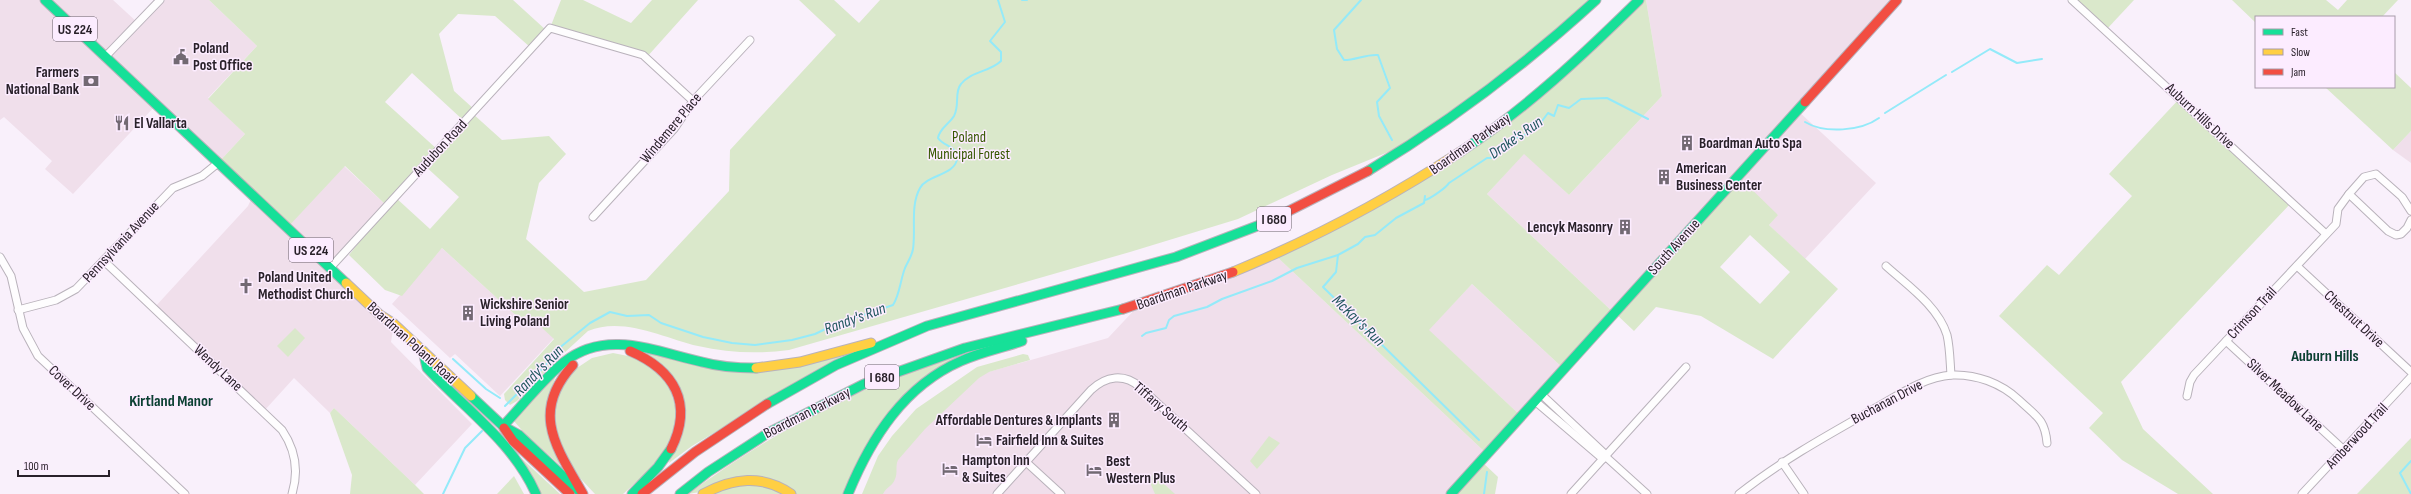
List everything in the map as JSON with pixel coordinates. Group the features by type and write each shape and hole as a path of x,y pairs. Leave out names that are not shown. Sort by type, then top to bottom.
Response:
{"main road":[{"name":"US 224","path":"45,0 105,57"},
{"name":"Boardman Parkway","path":"642,494 699,447 768,402 823,372 900,336 970,313 1165,261 1211,245 1283,215 1374,168 1463,111 1528,62 1596,0"},
{"name":"Boardman Parkway","path":"680,494 717,465 762,437 824,403 870,381 957,350 1107,314 1192,288 1275,255 1352,217 1412,183 1468,147 1541,92 1602,38 1640,0"},
{"name":"South Avenue","path":"1451,494 1897,0"},
{"name":"Boardman Poland Road","path":"105,57 380,315 394,324 503,426 513,441 570,494"},
{"path":"848,494 861,463 880,429 907,397 935,376 961,361 1107,314"},
{"path":"503,426 564,362 576,353 593,346 626,343 704,363 757,368 793,364 839,350 900,336"},
{"path":"583,494 554,439 549,419 551,400 558,382 576,362 601,350 615,349 628,350 645,356 657,364 673,382 681,407 680,429 671,450 632,494"},
{"path":"423,351 427,368 507,449 523,469 536,494"},
{"name":"Boardman Poland Road","path":"503,426 519,435 583,494"},
{"path":"702,494 725,483 743,479 764,480 791,494"}],"street":[{"path":"105,57 160,0"},
{"name":"Auburn Hills Drive","path":"2072,0 2326,234"},
{"name":"Audubon Road","path":"330,268 550,28 643,55 693,101"},
{"name":"Windemere Place","path":"593,217 674,129 693,101 750,40"},
{"name":"Pennsylvania Avenue","path":"18,310 44,304 67,294 85,281 173,188 202,176 218,163"},
{"name":"Crimson Trail","path":"2187,396 2190,382 2194,375 2336,224 2338,208 2364,177 2376,174 2402,197 2411,211"},
{"path":"2349,194 2391,233 2399,234 2405,231 2411,220"},
{"name":"Cover Drive","path":"0,257 11,276 18,310 26,336 43,362 185,494"},
{"name":"Wendy Lane","path":"104,261 278,425 289,442 294,456 295,476 292,494"},
{"path":"1886,266 1930,308 1941,321 1947,336 1951,375"},
{"name":"Chestnut Drive","path":"2297,266 2411,372"},
{"name":"Silver Meadow Lane","path":"2226,341 2344,450"},
{"path":"1571,494 1686,367"},
{"name":"Buchanan Drive","path":"1739,494 1782,462 1917,385 1951,375 1982,379 2009,392 2041,421 2046,428 2047,443"},
{"name":"Amberwood Trail","path":"2302,494 2411,377"},
{"name":"Tiffany South","path":"997,494 1025,461 1097,384 1109,378 1124,378 1140,386 1256,494"},
{"path":"1541,394 1605,457"},
{"path":"1535,401 1605,457 1647,494"},
{"path":"1025,461 1061,494"},
{"path":"1782,462 1804,494"}],"shaded area":[{"path":"0,0 113,0 138,23 160,0 209,0 257,46 208,98 245,134 218,163 156,105 73,194 45,169 52,161 4,117 0,120"},
{"path":"1646,0 1897,0 1797,110 1876,183 1805,259 1769,225 1778,214 1614,313 1487,194 1524,153 1569,195 1662,96"},
{"path":"2411,131 2411,163 2393,150"},
{"path":"344,166 387,206 330,268 394,324 391,342 472,424 415,485 334,408 330,413 294,378 264,411 154,308 248,206 253,195 287,227"},
{"path":"442,248 521,320 527,314 554,338 500,396 455,354 450,358 392,304"},
{"path":"1275,255 1487,454 1451,494 872,494 891,459 978,375 1108,338 1139,305"},
{"path":"1472,284 1564,369 1521,416 1428,330"}],"green space":[{"name":"Poland Municipal Forest","path":"209,0 513,0 547,31 531,48 495,16 458,14 439,34 454,91 475,110 472,113 502,140 549,136 566,154 539,183 526,239 584,292 646,280 729,191 730,150 836,35 799,0 834,0 859,23 880,0 1596,0 1425,137 1332,175 1238,219 1130,252 789,350 755,352 721,350 698,346 629,327 601,327 588,331 550,366 517,401 510,405 505,400 504,394 554,339 527,314 521,320 442,248 402,296 385,290 349,255 387,206 345,166 287,228 218,163 245,134 208,99 257,46","holes":["412,73 464,121 438,150 385,102","424,165 459,197 430,229 395,197"]},
{"path":"561,0 583,0 631,23 652,0 698,0 646,58 550,28"},
{"path":"1639,0 1646,0 1662,96 1569,195 1524,154 1487,194 1614,313 1738,176 1778,215 1769,225 1838,289 1773,359 1701,316 1656,307 1634,331 1615,313 1564,369 1472,284 1429,330 1521,416 1487,454 1275,255 1468,147","holes":["1750,235 1790,272 1760,304 1720,267"]},
{"path":"2072,0 2134,0 2106,30"},
{"path":"2232,0 2326,0 2338,10 2347,0 2398,0 2383,16 2255,16 2255,22"},
{"path":"2395,73 2411,88 2411,131 2393,150 2326,88 2395,88"},
{"path":"2180,98 2292,202 2121,382 2143,429 2213,494 2178,494 2122,460 2089,428 2103,413 1999,316 2047,265 2059,275 2132,196 2109,174"},
{"path":"295,328 305,338 288,357 277,346"},
{"path":"645,350 705,367 842,356 692,446 669,463 684,409"},
{"path":"613,353 638,358 668,382 676,409 674,433 656,464 623,494 595,494 580,478 557,441 554,405 571,372 592,358"},
{"path":"1023,354 1028,355 1030,360 989,372 979,378 925,429 898,460 896,477 883,494 862,494 878,456 892,436 916,409 977,367"},
{"path":"959,356 918,385 845,494 794,494 772,480 688,494 767,441 829,406 905,374"},
{"path":"556,373 553,385 560,465 526,435 514,421"},
{"path":"334,408 424,494 350,494 352,475 330,413"},
{"path":"1269,436 1280,443 1257,469 1250,461"},
{"path":"2411,438 2411,494 2357,494"},
{"path":"520,457 560,494 540,494"},
{"path":"1481,461 1498,477 1495,494 1451,494"},
{"path":"1153,474 1175,494 1155,494 1149,480"},
{"path":"514,476 524,494 497,494"},
{"path":"754,483 783,494 711,494 717,490"}],"waterway":[{"name":"Randy's Run","path":"505,406 545,366 558,349 590,323 610,312 627,316 649,315 661,323 703,337 732,343 755,345 792,340 815,334 834,325 893,305 903,273 912,252 914,241 914,210 920,188 928,180 946,172 955,164 957,159 956,152 938,138 942,129 952,119 956,112 959,87 970,76 997,65 1001,61 1001,52 990,41 1005,22 998,0"},
{"name":"Randy's Run","path":"1022,0 1027,0"},
{"name":"Drake's Run","path":"1361,0 1334,30 1337,49 1344,60 1369,55 1378,55 1390,88 1377,102 1379,116 1392,140"},
{"name":"Drake's Run","path":"1952,72 1990,49 2017,63 2042,59"},
{"name":"Drake's Run","path":"1885,113 1946,75"},
{"name":"Drake's Run","path":"1425,200 1438,193 1449,183 1487,158 1491,158 1496,150 1506,143 1527,134 1532,123 1539,125 1548,113 1554,116 1558,105 1569,108 1581,99 1607,98 1648,119"},
{"name":"Drake's Run","path":"1805,122 1822,128 1843,129 1863,126 1879,118"},
{"name":"McKay's Run","path":"1425,196 1424,203 1396,218 1375,235 1365,237 1358,244 1338,255 1336,272 1323,287 1479,440"},
{"path":"1142,336 1146,333 1166,328 1169,320 1174,316 1207,307 1222,299 1272,281 1297,268 1338,255"},
{"path":"453,359 486,389 500,398"},
{"name":"Randy's Run","path":"443,494 465,448 482,431"},
{"path":"2411,461 2400,473 2411,494"},
{"name":"McKay's Run","path":"1484,494 1487,472"}],"traffic: fast":[{"path":"45,0 346,283"},
{"path":"1368,171 1458,112 1515,69 1596,0"},
{"path":"1460,152 1531,100 1597,41 1639,0"},
{"path":"1451,494 1805,102"},
{"path":"767,404 836,365 927,326 1176,257 1265,223"},
{"path":"680,494 708,472 768,433 864,384 965,348 1123,309"},
{"path":"848,494 867,453 879,434 906,399 923,384 961,361 1022,341"},
{"path":"503,426 541,384 564,362 580,352 597,346 614,344 632,346 716,365 756,368"},
{"path":"423,351 427,368 487,427 515,458 536,494"},
{"path":"471,396 503,426 519,435 579,491"},
{"path":"632,494 658,467 671,449"}],"traffic: slow":[{"path":"1233,272 1292,246 1350,217 1378,202 1460,152"},
{"path":"346,283 380,315 394,324 471,396"},
{"path":"756,368 800,362 871,343"},
{"path":"703,494 725,484 747,480 769,483 791,494"}],"traffic: jam":[{"path":"1805,102 1897,0"},
{"path":"1265,223 1368,171"},
{"path":"1123,309 1233,272"},
{"path":"630,351 658,368 668,378 676,390 680,403 680,417 678,432 671,449"},
{"path":"573,365 560,382 553,398 550,414 552,430 557,445 564,461 583,494"},
{"path":"642,494 695,452 767,404"},
{"path":"504,428 513,441 570,494"}],"place":[{"name":"Poland Post Office","path":"181,57"},
{"name":"Farmers National Bank","path":"91,81"},
{"name":"El Vallarta","path":"122,123"},
{"name":"Boardman Auto Spa","path":"1687,143"},
{"name":"American Business Center","path":"1664,177"},
{"name":"Lencyk Masonry","path":"1625,227"},
{"name":"Poland United Methodist Church","path":"246,286"},
{"name":"Wickshire Senior Living Poland","path":"468,313"},
{"name":"Affordable Dentures & Implants","path":"1114,420"},
{"name":"Fairfield Inn & Suites","path":"984,440"},
{"name":"Hampton Inn & Suites","path":"950,469"},
{"name":"Best Western Plus","path":"1094,470"}],"district":[{"name":"Auburn Hills","path":"2325,356"},
{"name":"Kirtland Manor","path":"171,401"}]}
